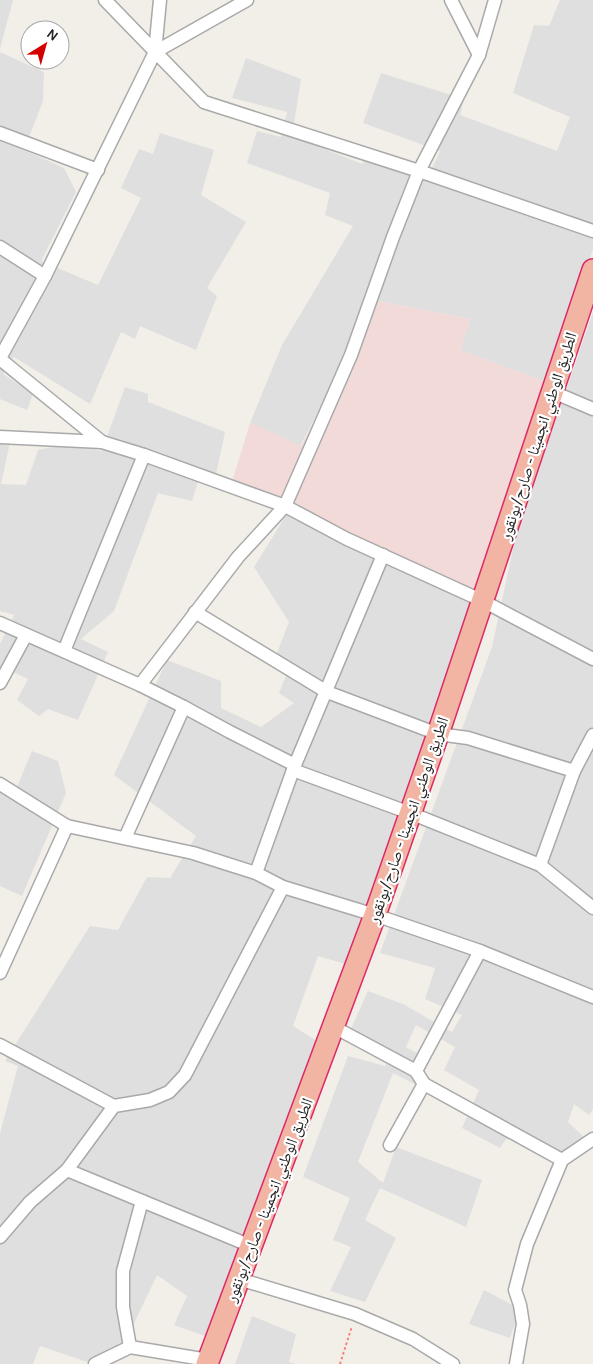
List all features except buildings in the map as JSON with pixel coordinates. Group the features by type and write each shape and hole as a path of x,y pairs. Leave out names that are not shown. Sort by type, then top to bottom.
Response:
{"highway":[{"name":"الطريق الوطني انجمينا - صارح/بونقور","path":"208,1362 375,915 483,601 593,270"}],"street":[{"path":"106,0 204,102 419,171 593,231"},
{"path":"102,442 0,358 45,276 155,52 160,0"},
{"path":"155,52 247,0"},
{"path":"450,0 479,55"},
{"path":"140,685 238,557 285,506 351,355 393,237 419,171 479,55 495,0"},
{"path":"0,133 98,170"},
{"path":"0,247 45,276"},
{"path":"553,392 593,409"},
{"path":"0,437 102,442 144,455 285,506 347,540 483,601 593,659"},
{"path":"64,651 144,455"},
{"path":"256,873 294,767 383,555"},
{"path":"196,612 327,692 438,734 468,738 574,771"},
{"path":"0,623 140,685 294,767 540,866 593,908"},
{"path":"0,683 26,635"},
{"path":"125,838 184,707"},
{"path":"540,866 574,771 593,735"},
{"path":"0,784 67,826 192,853 256,873 283,887 375,915 480,951 593,997"},
{"path":"0,973 67,826"},
{"path":"0,1045 114,1106 150,1100 169,1092 185,1075 283,887"},
{"path":"416,1071 480,951"},
{"path":"334,1027 416,1071 424,1084 562,1160"},
{"path":"390,1145 424,1084"},
{"path":"0,1237 30,1202 67,1170 114,1106"},
{"path":"516,1364 523,1324 520,1305 514,1290 527,1244 562,1160 593,1139"},
{"path":"67,1170 251,1246"},
{"path":"130,1348 123,1307 123,1271 142,1201"},
{"path":"239,1279 355,1314 413,1339 454,1364"},
{"path":"95,1364 130,1348 208,1362"}],"path":[{"path":"340,1364 355,1314"}],"shaded area":[{"path":"0,0 13,0 0,49"},
{"path":"560,0 593,0 593,249 548,383 460,350 470,319 377,301 300,446 250,423 282,345 353,226 325,215 330,193 247,163 257,131 281,137 287,112 232,98 246,58 301,79 292,136 362,164 369,149 431,171 440,151 363,123 381,73 464,99 460,115 557,151 570,117 513,93 534,25 549,26"},
{"path":"0,52 20,61 20,70 40,70 44,72 43,101 24,150 64,168 76,192 41,261 98,285 141,198 121,188 139,149 153,154 160,133 214,150 201,195 246,222 207,288 217,296 196,350 140,326 135,339 121,332 90,404 14,357 3,374 33,394 27,410 0,399"},
{"path":"377,301 470,319 460,350 548,383 481,595 232,482 250,423 301,446"},
{"path":"593,312 593,1109 589,1115 574,1104 568,1122 586,1139 572,1159 514,1128 500,1148 462,1128 479,1090 444,1070 455,1047 416,1025 406,1047 427,1059 418,1086 393,1073 358,1162 383,1183 396,1147 482,1180 466,1227 380,1188 365,1220 396,1238 365,1302 330,1291 351,1247 333,1240 350,1198 303,1177 348,1056 385,1066 393,1054 349,1033 368,991 403,1004 452,1032 462,1015 425,999 435,968 380,953 492,647 516,535"},
{"path":"125,387 148,394 148,402 225,432 216,474 201,472 192,501 158,493 114,611 81,639 108,652 78,720 48,709 39,716 17,700 28,679 0,666 0,644 14,615 0,611 0,431 12,433 1,484 26,485 38,450 66,444 102,451"},
{"path":"288,512 477,601 352,966 318,956 293,1026 325,1046 205,1336 174,1325 187,1296 157,1275 120,1353 93,1364 40,1346 33,1364 0,1364 0,1133 18,1066 5,1061 90,926 118,930 147,877 170,878 196,836 114,775 167,660 221,681 221,708 261,727 294,703 279,693 286,676 272,666 289,622 254,567"},
{"path":"32,751 58,761 66,793 22,896 0,886 0,784 14,794"},
{"path":"484,1290 520,1309 510,1338 469,1324"},
{"path":"252,1316 296,1334 289,1362 295,1364 235,1364"}]}
